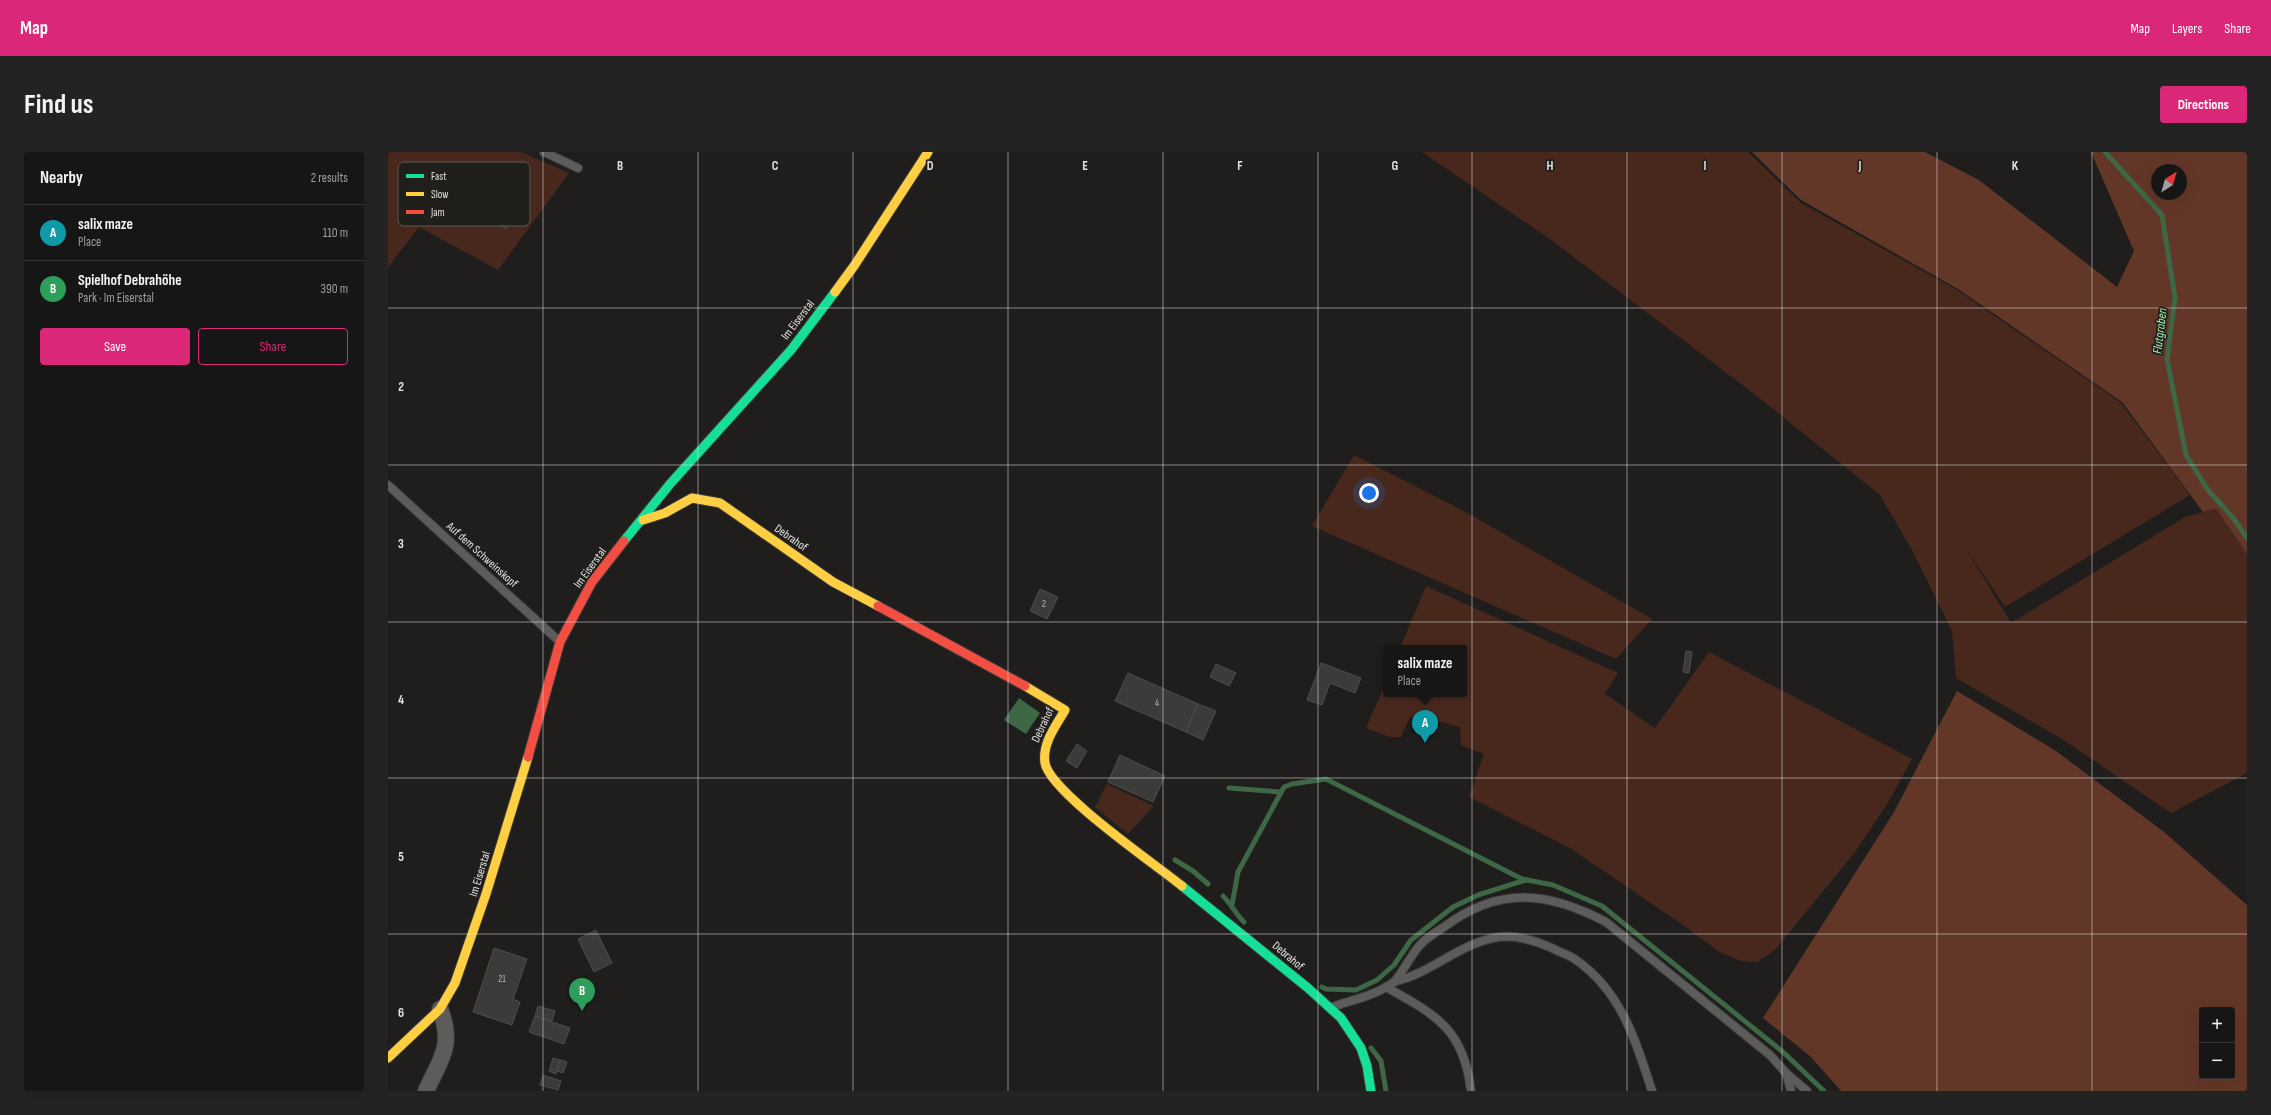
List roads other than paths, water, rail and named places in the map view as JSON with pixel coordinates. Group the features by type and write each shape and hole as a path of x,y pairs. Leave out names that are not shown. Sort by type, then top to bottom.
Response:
{"street":[{"name":"Im Eiserstal","path":"388,1058 440,1009 455,983 486,894 526,768 560,642 592,582 643,520 670,484 791,350 854,266 928,152"},
{"name":"Debrahof","path":"643,520 664,514 692,498 720,503 833,582 1000,670 1065,710 1048,740 1044,752 1045,766 1051,777 1084,809 1214,910 1331,1007 1358,1042 1369,1070 1371,1091"},
{"path":"426,1091 447,1047 447,1034 440,1009"}],"lane":[{"path":"544,152 578,168"},
{"name":"Auf dem Schweinskopf","path":"388,485 560,642"},
{"path":"1396,981 1421,944 1464,912 1482,904 1512,897 1543,898 1584,910 1606,922 1770,1055 1786,1073 1807,1091"},
{"path":"1331,1007 1386,987 1396,981 1410,978 1471,945 1499,937 1534,940 1576,960 1610,992 1635,1036 1652,1091"},
{"path":"1386,987 1428,1010 1449,1029 1461,1049 1469,1071 1471,1091"},
{"path":"1786,1073 1791,1091"}],"waterway":[{"name":"Flutgraben","path":"2105,152 2162,215 2175,298 2167,359 2186,455 2208,490 2234,519 2247,538"},
{"path":"1232,905 1238,872 1284,787 1292,784 1326,779 1522,879 1553,885 1602,906 1783,1052 1824,1091"},
{"path":"1229,788 1281,792"},
{"path":"1175,860 1193,871 1208,884"},
{"path":"1322,987 1326,989 1356,990 1377,980 1394,965 1411,940 1453,907 1478,895 1526,880"},
{"path":"1223,896 1244,922"},
{"path":"1371,1048 1381,1061 1386,1091"}],"place":[{"name":"salix maze","path":"1425,743"},
{"name":"Spielhof Debrahöhe","path":"582,1011"}]}
